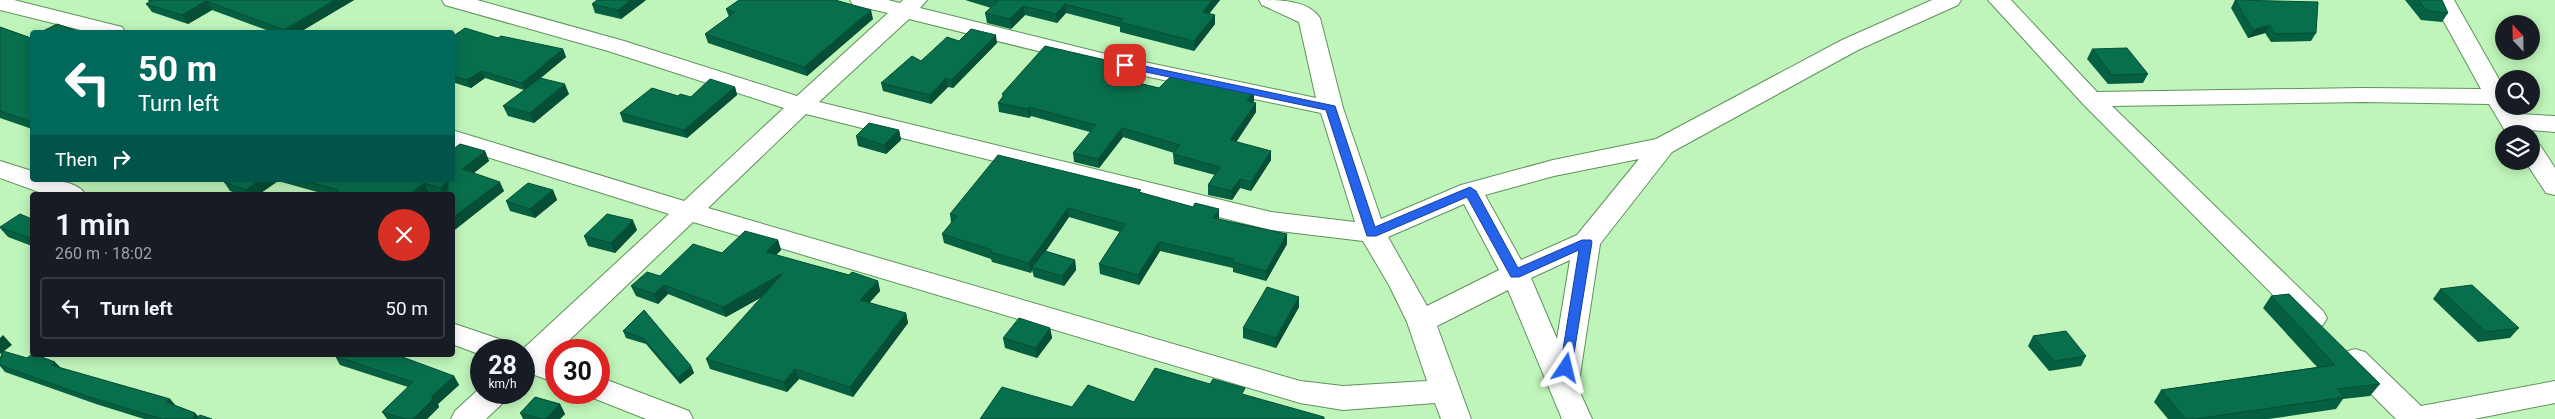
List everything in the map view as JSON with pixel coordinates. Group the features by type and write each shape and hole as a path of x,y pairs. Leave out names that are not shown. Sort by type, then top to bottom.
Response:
{"street":[{"path":"453,0 616,46 800,105 1271,221 1372,233 1470,191 1553,168 1663,146 1850,45 1950,0"},
{"path":"861,0 910,6 1106,61 1331,108"},
{"path":"1270,0 1309,18 1331,108 1372,233 1403,285 1421,322 1456,419"},
{"path":"1999,0 2091,99 2414,419 2555,392"},
{"path":"2443,0 2495,93"},
{"path":"535,353 800,105 910,6"},
{"path":"11,7 106,30"},
{"path":"2091,99 2362,95 2495,97"},
{"path":"2540,125 2555,124"},
{"path":"455,139 688,211 1250,379 1300,392 1343,398 1447,391"},
{"path":"1421,322 1515,274 1586,242 1663,146"},
{"path":"2540,164 2555,187"},
{"path":"0,168 30,179"},
{"path":"37,182 64,192"},
{"path":"1470,191 1515,274 1577,419"},
{"path":"1563,388 1586,242"},
{"path":"455,335 470,340"},
{"path":"610,392 678,419"},
{"path":"466,419 482,404"}],"building":[{"path":"152,0 335,0 284,30 206,1 182,15 146,4"},
{"path":"597,0 631,0 618,10 592,4"},
{"path":"739,0 835,0 871,10 804,67 705,34 735,12 726,9"},
{"path":"995,0 1212,0 1203,12 1215,15 1194,41 1119,22 1123,19 1065,4 1056,14 1023,6 1010,19 985,13 998,1"},
{"path":"2235,0 2318,2 2316,33 2276,34 2269,25 2253,30"},
{"path":"2418,0 2442,0 2448,13 2427,11"},
{"path":"57,24 75,30 45,30"},
{"path":"0,27 30,38 30,121 0,111"},
{"path":"465,28 498,38 501,36 563,49 522,83 481,71 467,80 455,77 455,35"},
{"path":"971,29 996,35 951,80 946,78 930,95 881,83 912,56 921,61 947,37 959,41"},
{"path":"1045,46 1123,64 1114,77 1159,88 1172,75 1254,92 1247,101 1256,103 1230,140 1271,151 1251,182 1240,179 1231,191 1208,185 1220,167 1173,154 1180,145 1122,128 1098,159 1073,153 1096,125 1029,107 1028,109 998,103 1004,95 1002,94"},
{"path":"2127,48 2148,74 2112,75 2092,49"},
{"path":"540,78 565,84 530,113 503,106"},
{"path":"710,79 735,87 684,130 620,113 652,88 678,96 680,94 691,97"},
{"path":"869,123 899,130 884,145 856,136"},
{"path":"460,144 485,151 462,169 500,182 455,216 455,192 448,192 448,182 455,182 455,148"},
{"path":"998,155 1141,190 1139,192 1193,207 1195,203 1219,209 1213,218 1287,234 1266,271 1232,262 1234,259 1159,242 1138,275 1099,264 1125,224 1068,208 1029,263 990,252 992,250 942,234 957,216 950,214"},
{"path":"224,182 257,182 246,190"},
{"path":"309,182 447,182 440,188 424,183 412,192 336,192 339,190"},
{"path":"528,183 553,190 530,209 506,201"},
{"path":"20,214 30,218 30,238 0,227"},
{"path":"607,214 633,220 611,243 584,236"},
{"path":"745,231 778,240 766,252 849,275 852,272 878,281 860,300 906,313 850,387 795,369 784,382 706,359 783,273 723,307 664,285 654,294 631,286 647,272 660,276 693,244 722,253"},
{"path":"1045,251 1075,260 1062,276 1032,267"},
{"path":"2472,285 2519,328 2486,332 2440,289"},
{"path":"1267,287 1299,297 1276,338 1243,328"},
{"path":"2289,294 2380,384 2337,389 2345,397 2186,419 2161,390 2335,365 2271,296"},
{"path":"644,310 691,366 678,378 643,338 623,331"},
{"path":"1019,318 1050,328 1036,348 1003,338"},
{"path":"2066,331 2086,356 2054,361 2033,336"},
{"path":"3,351 27,358 30,356 41,357 55,362 51,365 170,399 166,402 195,413 193,419 162,419 89,397 0,365"},
{"path":"338,357 402,357 454,376 431,397 434,398 413,419 406,419 382,412 413,382"},
{"path":"1155,368 1210,384 1213,379 1245,388 1242,394 1324,417 1324,419 980,419 1002,387 1072,407 1088,385 1134,402"},
{"path":"535,397 545,400 545,404 560,404 546,419 520,413 528,404 535,404"},
{"path":"200,415 212,419 195,419"}],"route":[{"path":"1125,65 1331,108 1372,233 1470,191 1515,274 1586,242 1566,368"}]}
